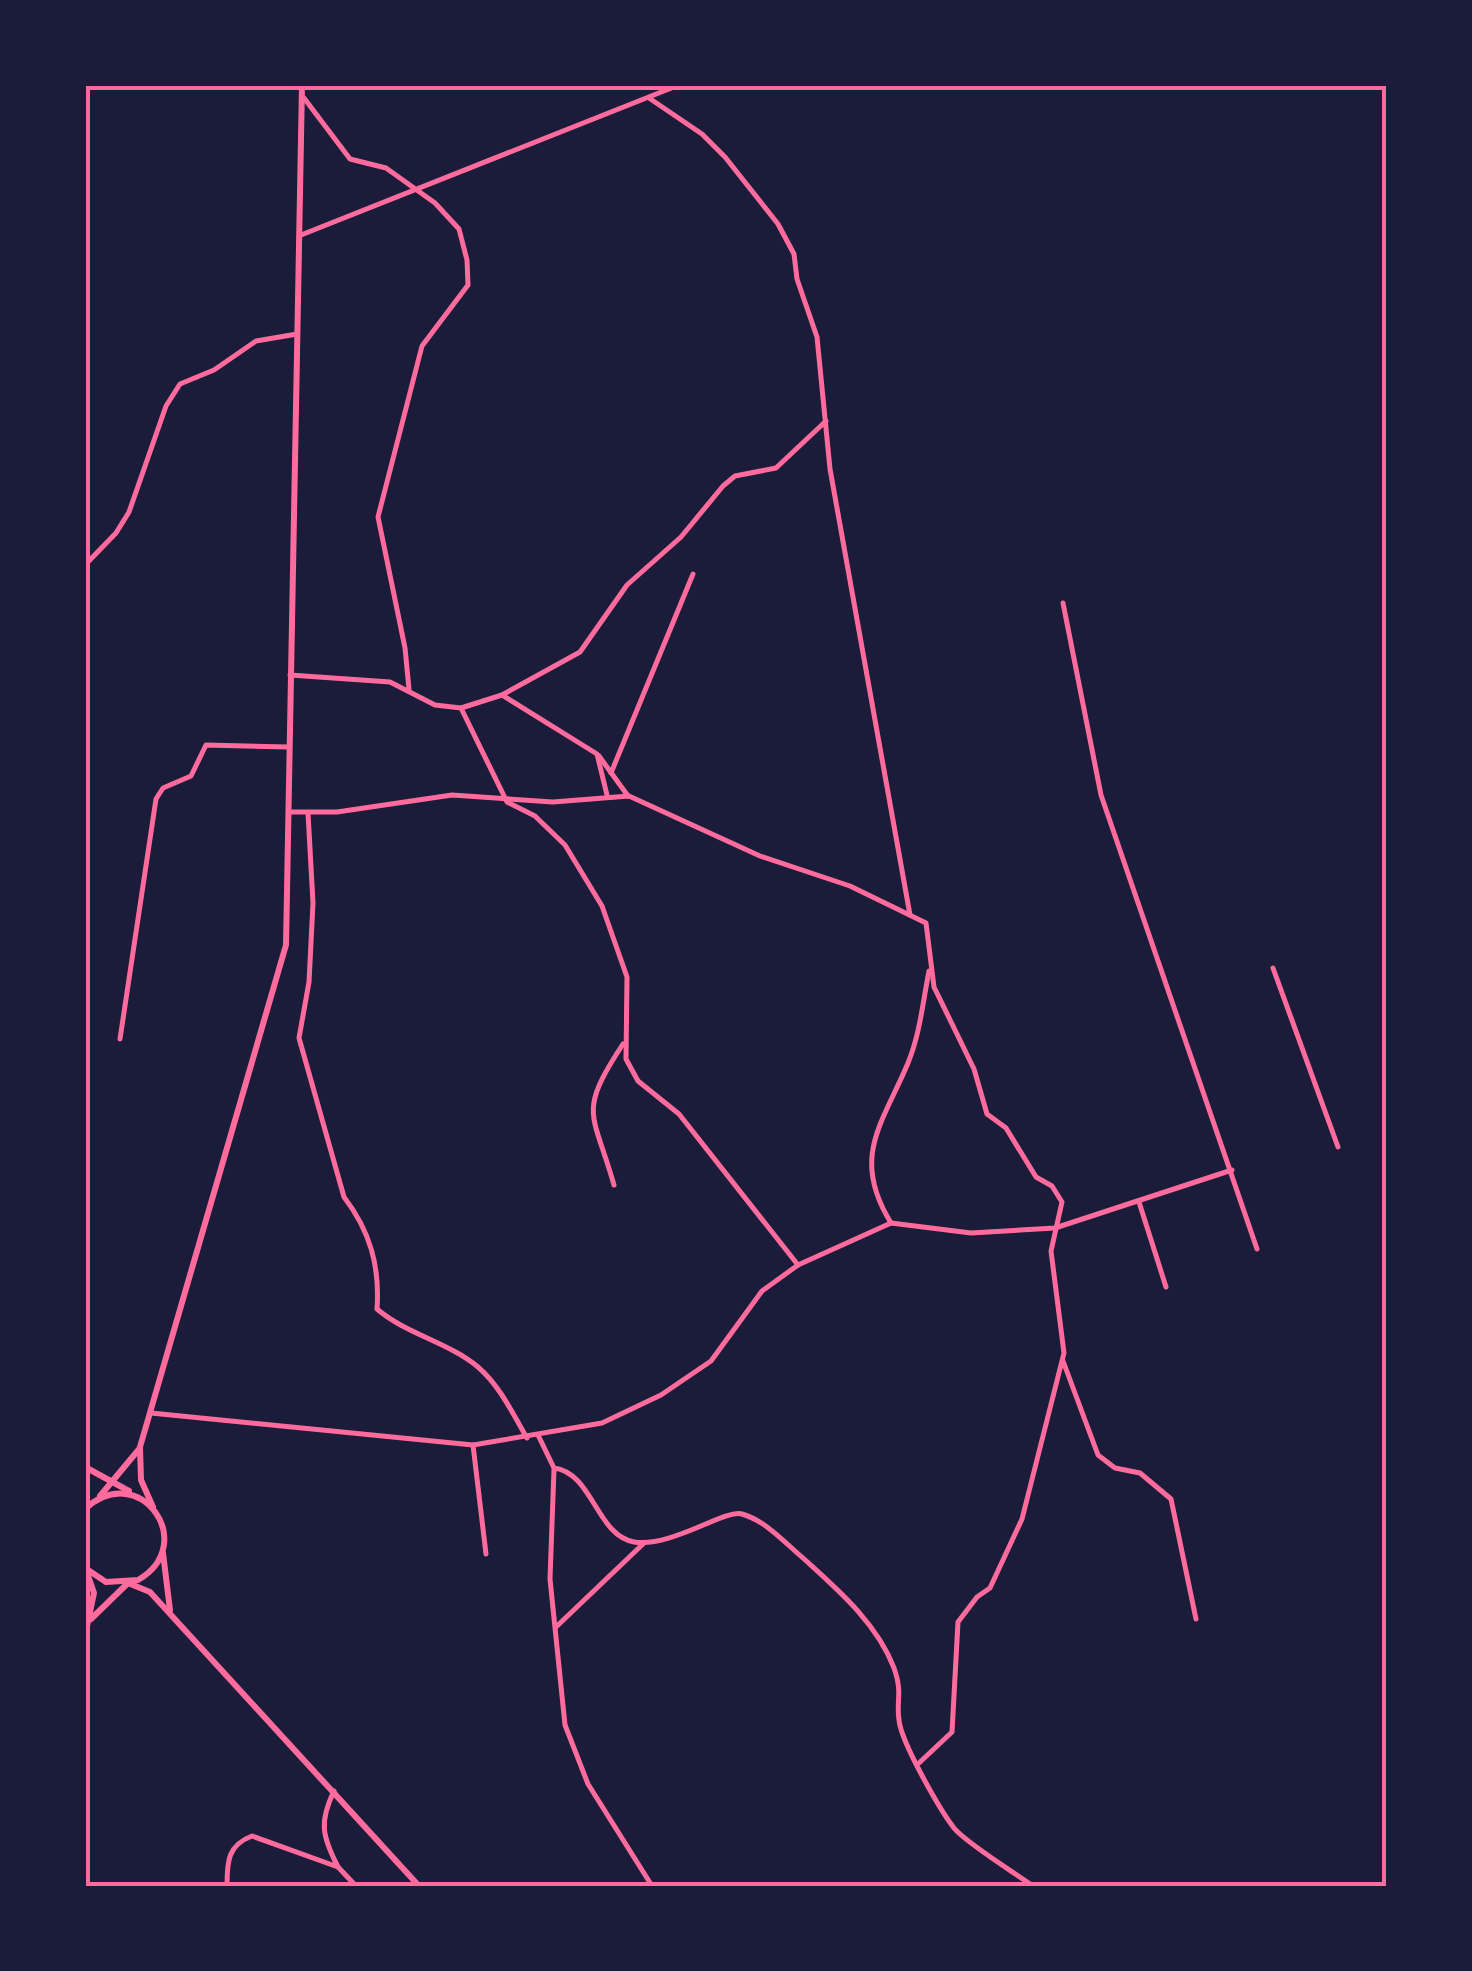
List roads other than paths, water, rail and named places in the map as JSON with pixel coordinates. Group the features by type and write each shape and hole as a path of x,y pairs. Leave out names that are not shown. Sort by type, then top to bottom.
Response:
{"street":[{"path":"85,1509 114,1482 140,1447 286,945 302,85"},
{"path":"301,235 679,85"},
{"path":"304,98 350,159 386,168 435,203 458,229 468,285 422,346 378,517 405,648 409,688"},
{"path":"649,98 702,134 725,157 788,240 817,337 855,622 910,916"},
{"path":"85,565 116,533 140,489 166,406 180,384 214,370 256,341 297,334"},
{"path":"290,675 345,676 409,688 434,705 461,708 502,696 580,652 627,585 681,537 714,502 722,486 735,476 776,468 826,420"},
{"path":"611,773 693,574"},
{"path":"1063,603 1101,795 1257,1249"},
{"path":"502,696 598,754 628,796"},
{"path":"461,708 507,802 535,816 565,845 602,906 627,977 626,1060 638,1080 679,1114 798,1265"},
{"path":"120,1040 124,987 156,800 163,788 192,776 206,745 288,747"},
{"path":"598,754 608,796"},
{"path":"288,812 452,795 507,802 628,796 698,830 850,886 926,923 930,968 916,1042 883,1107 874,1145 875,1189 891,1223"},
{"path":"308,812 314,879 309,982 299,1038 344,1197 358,1215 375,1254 377,1309 394,1324 417,1331 476,1366 494,1383 527,1438"},
{"path":"919,1763 952,1732 958,1622 977,1597 990,1588 1022,1519 1062,1360 1063,1323 1051,1251 1062,1202 1052,1186 1036,1177 1006,1128 987,1114 974,1069 930,968"},
{"path":"1274,968 1338,1147"},
{"path":"614,1185 590,1114 594,1089 624,1041"},
{"path":"151,1413 473,1444 527,1438 602,1422 660,1395 711,1362 762,1292 798,1265 891,1223 971,1233 1055,1228 1232,1170"},
{"path":"1140,1202 1166,1287"},
{"path":"1062,1360 1098,1455 1116,1468 1140,1473 1164,1490 1175,1507 1176,1532 1196,1619"},
{"path":"538,1435 554,1468 550,1579 565,1725 573,1755 652,1886"},
{"path":"473,1444 486,1554"},
{"path":"140,1447 141,1480 164,1532 162,1552 170,1611"},
{"path":"85,1466 153,1507"},
{"path":"554,1468 563,1470 586,1492 614,1535 646,1542 696,1532 728,1513 760,1522 780,1536 830,1582 876,1636 893,1665 902,1698 898,1719 956,1830 1034,1886"},
{"path":"100,1497 118,1492 138,1497"},
{"path":"556,1627 646,1542"},
{"path":"91,1619 128,1583 152,1571 162,1552"},
{"path":"85,1568 106,1582 128,1583 150,1592 420,1886"},
{"path":"85,1568 94,1593 85,1636"},
{"path":"335,1790 321,1818 325,1841 338,1867 356,1886"},
{"path":"228,1886 230,1851 236,1842 252,1836 338,1867"}]}
